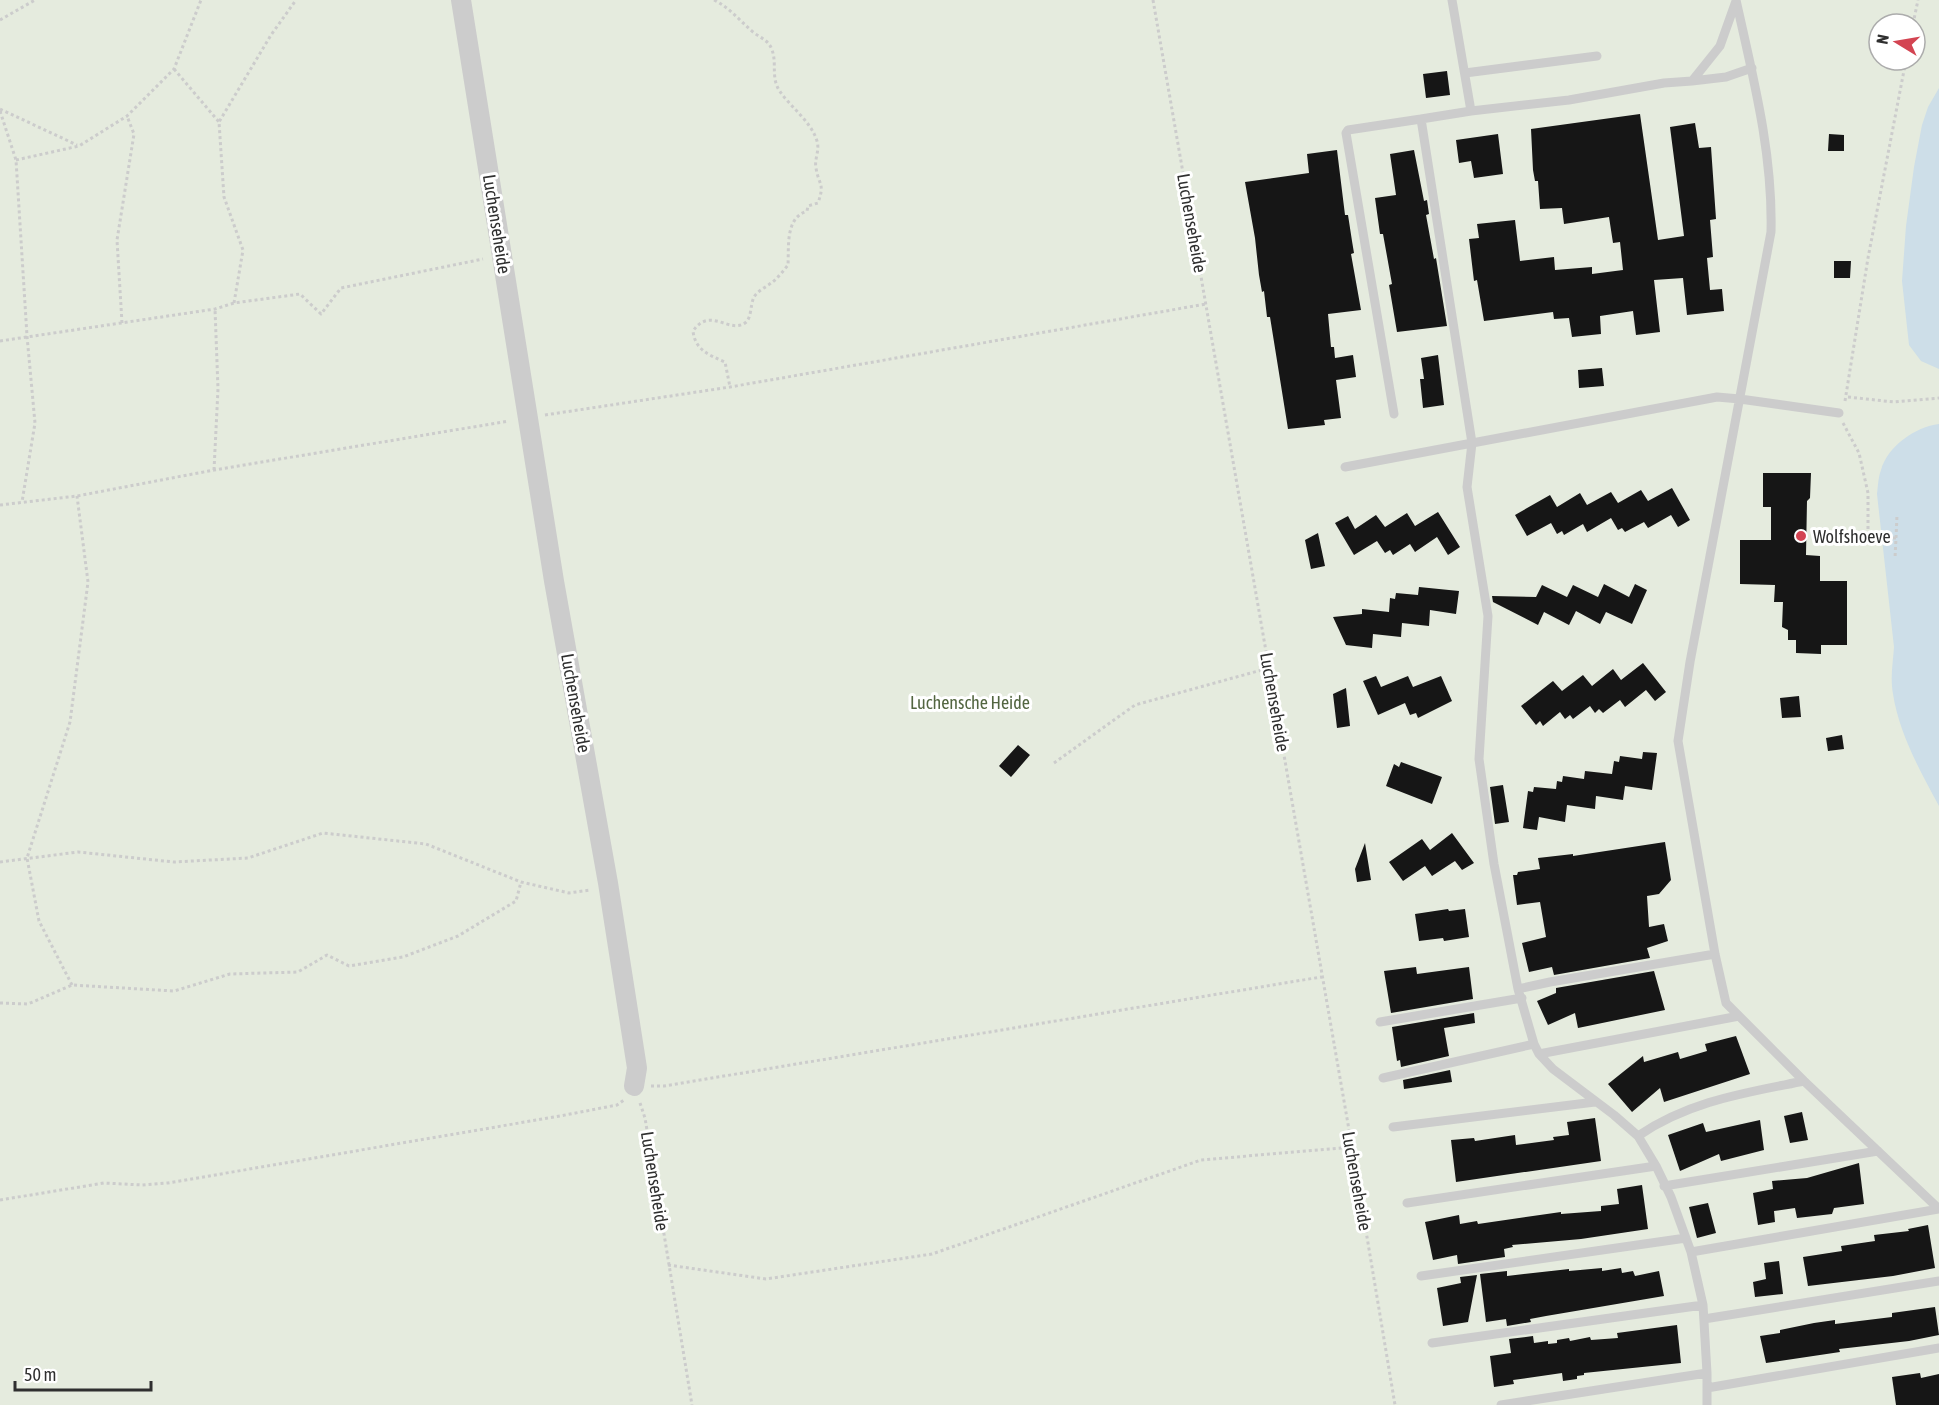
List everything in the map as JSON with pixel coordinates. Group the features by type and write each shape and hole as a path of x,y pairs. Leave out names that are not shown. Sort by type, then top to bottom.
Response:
{"street":[{"name":"Luchenseheide","path":"461,0 554,581 608,883 637,1068 634,1086"}],"lane":[{"path":"1452,0 1471,111"},
{"path":"1736,1 1752,68 1769,167 1771,232 1690,662 1678,741 1715,954 1726,1003 1804,1081 1939,1209"},
{"path":"1692,81 1720,46 1736,1"},
{"path":"1465,73 1597,56"},
{"path":"1394,414 1346,133 1348,130 1471,111 1569,100 1664,83 1726,77 1752,68"},
{"path":"1421,119 1472,443 1467,487 1488,616 1479,759 1494,864 1520,994 1539,1054 1553,1069 1638,1136 1656,1166 1691,1252 1703,1305 1707,1405"},
{"path":"1345,466 1717,397 1839,413"},
{"path":"1380,1022 1520,994 1550,982 1715,954"},
{"path":"1539,1054 1739,1016"},
{"path":"1383,1078 1534,1044"},
{"path":"1638,1136 1674,1115 1715,1100 1804,1081"},
{"path":"1393,1127 1595,1102"},
{"path":"1664,1186 1878,1150"},
{"path":"1407,1203 1656,1166"},
{"path":"1691,1252 1939,1209"},
{"path":"1421,1276 1686,1238"},
{"path":"1704,1319 1939,1281"},
{"path":"1432,1343 1703,1305"},
{"path":"1707,1388 1939,1348"},
{"path":"1501,1405 1707,1373"}],"path":[{"path":"0,20 34,0"},
{"path":"16,160 79,146 127,116 174,69 201,0"},
{"path":"234,303 243,250 224,197 219,122 271,35 296,0"},
{"path":"714,0 736,14 755,34 769,42 775,58 774,77 778,87 817,140 819,149 815,164 823,190 818,203 808,206 807,210 800,213 792,224 787,243 788,265 777,278 756,294 746,322 743,325 735,325 711,319 701,323 693,332 694,342 697,345 711,356 725,362 729,372 730,387"},
{"name":"Luchenseheide","path":"1153,0 1395,1405"},
{"path":"174,69 219,122"},
{"path":"1896,538 1868,537 1868,493 1859,453 1839,413 1847,397 1868,258 1904,72"},
{"path":"0,110 79,146"},
{"path":"0,110 16,160 35,423 22,502"},
{"path":"122,323 117,240 134,134 127,116"},
{"path":"0,341 300,294 321,314 341,288 502,255"},
{"path":"0,505 77,496 213,470 730,387 1206,304"},
{"path":"213,470 218,389 215,309"},
{"path":"1847,397 1894,402 1939,398"},
{"path":"72,985 39,921 27,858 70,722 88,582 77,496"},
{"path":"1895,558 1897,515"},
{"path":"1054,764 1135,705 1269,668"},
{"path":"0,862 78,852 174,862 248,858 323,833 426,844 521,882 569,893 593,889 608,883"},
{"path":"0,1003 28,1004 72,985 174,991 230,974 298,972 327,955 349,966 402,957 458,936 516,901 521,882"},
{"path":"0,1200 104,1183 142,1185 168,1183 618,1105 628,1097 634,1086 664,1086 1322,976"},
{"name":"Luchenseheide","path":"634,1086 645,1118 692,1405"},
{"path":"668,1264 766,1279 932,1254 1201,1160 1352,1147"}],"green space":[{"name":"Luchensche Heide","path":"0,0 1939,0 1939,1405 0,1405"}],"shaded area":[{"path":"1939,88 1939,369 1921,361 1909,345 1902,281 1906,226 1922,125 1928,107"},
{"path":"1939,424 1939,806 1905,737 1893,694 1894,647 1877,494 1881,470 1896,446 1921,429"}],"building":[{"path":"1447,71 1450,95 1426,98 1423,74"},
{"path":"1640,114 1658,240 1684,236 1670,127 1695,123 1699,148 1711,147 1716,219 1710,220 1713,257 1707,258 1710,290 1722,289 1724,311 1687,315 1683,278 1654,280 1660,332 1636,335 1633,311 1600,316 1601,334 1572,337 1569,318 1554,319 1553,312 1484,321 1477,280 1474,281 1469,239 1479,238 1477,224 1515,220 1520,261 1554,257 1555,270 1592,267 1592,274 1623,270 1620,242 1613,243 1609,217 1564,224 1562,208 1540,209 1538,181 1535,181 1533,170 1531,129"},
{"path":"1498,134 1503,174 1474,178 1471,161 1459,163 1456,140"},
{"path":"1829,134 1844,135 1844,151 1828,151"},
{"path":"1337,150 1361,310 1328,314 1331,347 1334,347 1335,358 1353,355 1356,377 1336,380 1341,418 1324,420 1325,425 1288,429 1270,317 1267,317 1264,291 1262,292 1259,275 1245,182 1309,173 1307,154"},
{"path":"1414,150 1424,201 1427,200 1429,214 1426,215 1434,259 1436,258 1447,326 1397,332 1389,285 1392,284 1383,234 1380,234 1375,198 1396,195 1390,154"},
{"path":"1834,261 1851,261 1850,278 1834,278"},
{"path":"1438,355 1444,405 1423,408 1420,379 1424,379 1421,358"},
{"path":"1602,368 1604,386 1579,388 1578,370"},
{"path":"1763,473 1811,473 1810,498 1807,501 1806,555 1820,556 1820,581 1847,581 1847,645 1821,645 1821,654 1796,653 1796,640 1788,640 1788,630 1782,627 1783,602 1774,602 1775,585 1740,584 1740,540 1771,540 1771,507 1763,507"},
{"path":"1672,488 1690,520 1678,527 1671,515 1648,528 1644,522 1625,532 1622,528 1618,530 1611,518 1587,532 1583,524 1564,535 1562,531 1557,534 1551,523 1527,536 1515,515 1550,495 1557,507 1580,493 1587,505 1611,492 1618,503 1641,490 1648,501"},
{"path":"1438,512 1460,547 1448,555 1437,537 1415,552 1410,544 1393,555 1390,550 1385,553 1377,541 1354,555 1335,523 1348,516 1355,529 1376,515 1385,527 1407,513 1415,526"},
{"path":"1318,533 1325,566 1311,569 1305,540"},
{"path":"1604,584 1629,597 1635,584 1647,590 1632,624 1606,612 1600,624 1576,611 1569,625 1544,612 1538,625 1493,602 1492,596 1536,597 1542,585 1567,597 1573,585 1598,597"},
{"path":"1419,587 1459,591 1456,614 1430,610 1429,626 1402,623 1401,637 1373,634 1372,648 1346,645 1333,617 1362,614 1362,609 1389,612 1390,598 1395,599 1396,593 1418,595"},
{"path":"1643,663 1666,692 1655,701 1646,690 1625,707 1620,700 1603,713 1599,709 1595,713 1590,706 1573,719 1570,715 1565,719 1560,712 1543,726 1540,721 1536,725 1521,706 1553,681 1562,691 1583,675 1592,686 1613,669 1621,680"},
{"path":"1376,676 1381,687 1408,676 1413,687 1441,676 1452,701 1418,718 1416,713 1410,715 1405,703 1378,715 1363,681"},
{"path":"1346,688 1350,726 1337,728 1333,694"},
{"path":"1799,696 1801,717 1782,718 1780,698"},
{"path":"1842,735 1844,749 1828,751 1826,738"},
{"path":"1018,745 1030,755 1011,777 999,766"},
{"path":"1643,752 1657,753 1652,790 1625,786 1623,800 1596,796 1595,809 1567,805 1565,822 1539,817 1537,830 1523,828 1528,791 1533,792 1534,787 1556,789 1557,781 1562,782 1563,776 1584,779 1585,771 1612,774 1614,761 1619,762 1620,756 1642,759"},
{"path":"1401,762 1442,777 1432,804 1386,786 1394,764 1399,767"},
{"path":"1503,785 1509,822 1495,824 1490,787"},
{"path":"1452,833 1474,863 1462,870 1455,861 1432,876 1425,866 1403,881 1389,862 1422,839 1430,850"},
{"path":"1665,842 1671,880 1659,894 1647,896 1649,927 1664,924 1668,941 1647,948 1650,958 1554,975 1552,967 1529,972 1522,943 1546,937 1540,902 1517,905 1513,875 1517,875 1518,872 1540,869 1538,858 1573,854 1573,856"},
{"path":"1365,843 1371,880 1357,882 1355,869"},
{"path":"1448,909 1449,911 1465,909 1469,937 1444,941 1443,938 1419,941 1415,914"},
{"path":"1416,967 1417,974 1469,967 1473,999 1391,1013 1384,971"},
{"path":"1654,971 1665,1010 1578,1028 1575,1013 1548,1025 1537,1001 1556,993 1556,988"},
{"path":"1474,1013 1475,1023 1444,1028 1449,1056 1401,1067 1400,1060 1397,1061 1392,1027"},
{"path":"1736,1036 1750,1074 1664,1102 1660,1088 1632,1112 1608,1084 1643,1056 1644,1062 1678,1052 1680,1059 1707,1051 1705,1044"},
{"path":"1450,1070 1452,1082 1404,1089 1403,1080"},
{"path":"1802,1112 1808,1140 1790,1143 1784,1116"},
{"path":"1595,1118 1601,1161 1456,1182 1451,1140 1474,1138 1475,1141 1515,1135 1516,1145 1554,1140 1553,1137 1569,1135 1567,1122"},
{"path":"1760,1120 1764,1150 1721,1161 1719,1154 1680,1171 1668,1135 1703,1123 1706,1132"},
{"path":"1859,1163 1864,1204 1834,1208 1832,1214 1797,1218 1795,1208 1774,1211 1775,1222 1758,1225 1753,1193 1773,1189 1772,1181 1807,1178"},
{"path":"1642,1185 1648,1229 1581,1239 1512,1245 1513,1247 1504,1249 1505,1257 1458,1264 1457,1255 1433,1260 1425,1222 1459,1215 1460,1224 1477,1221 1478,1224 1561,1212 1561,1214 1601,1211 1601,1206 1619,1204 1617,1189"},
{"path":"1708,1203 1716,1233 1697,1238 1689,1207"},
{"path":"1928,1225 1935,1268 1893,1276 1808,1286 1803,1257 1842,1251 1841,1246 1875,1241 1874,1235 1909,1231 1908,1229"},
{"path":"1779,1261 1783,1294 1755,1297 1753,1282 1766,1279 1764,1263"},
{"path":"1602,1268 1602,1271 1621,1268 1622,1273 1633,1271 1635,1276 1659,1271 1664,1296 1530,1319 1531,1322 1507,1326 1506,1319 1486,1322 1480,1274 1507,1271 1507,1276"},
{"path":"1477,1275 1468,1322 1443,1326 1437,1288 1461,1283 1460,1277"},
{"path":"1935,1307 1939,1335 1839,1349 1840,1352 1766,1363 1760,1336 1814,1323 1835,1320 1835,1324 1892,1317 1892,1313"},
{"path":"1677,1325 1681,1363 1584,1373 1584,1375 1577,1376 1577,1379 1563,1381 1562,1373 1513,1380 1514,1384 1494,1387 1490,1356 1511,1353 1509,1339 1533,1336 1534,1343 1548,1341 1548,1344 1569,1338 1570,1341 1590,1337 1591,1340 1618,1338 1617,1333"},
{"path":"1920,1373 1921,1378 1939,1374 1939,1405 1896,1405 1892,1377"}],"place":[{"name":"Wolfshoeve","path":"1801,536"}]}
